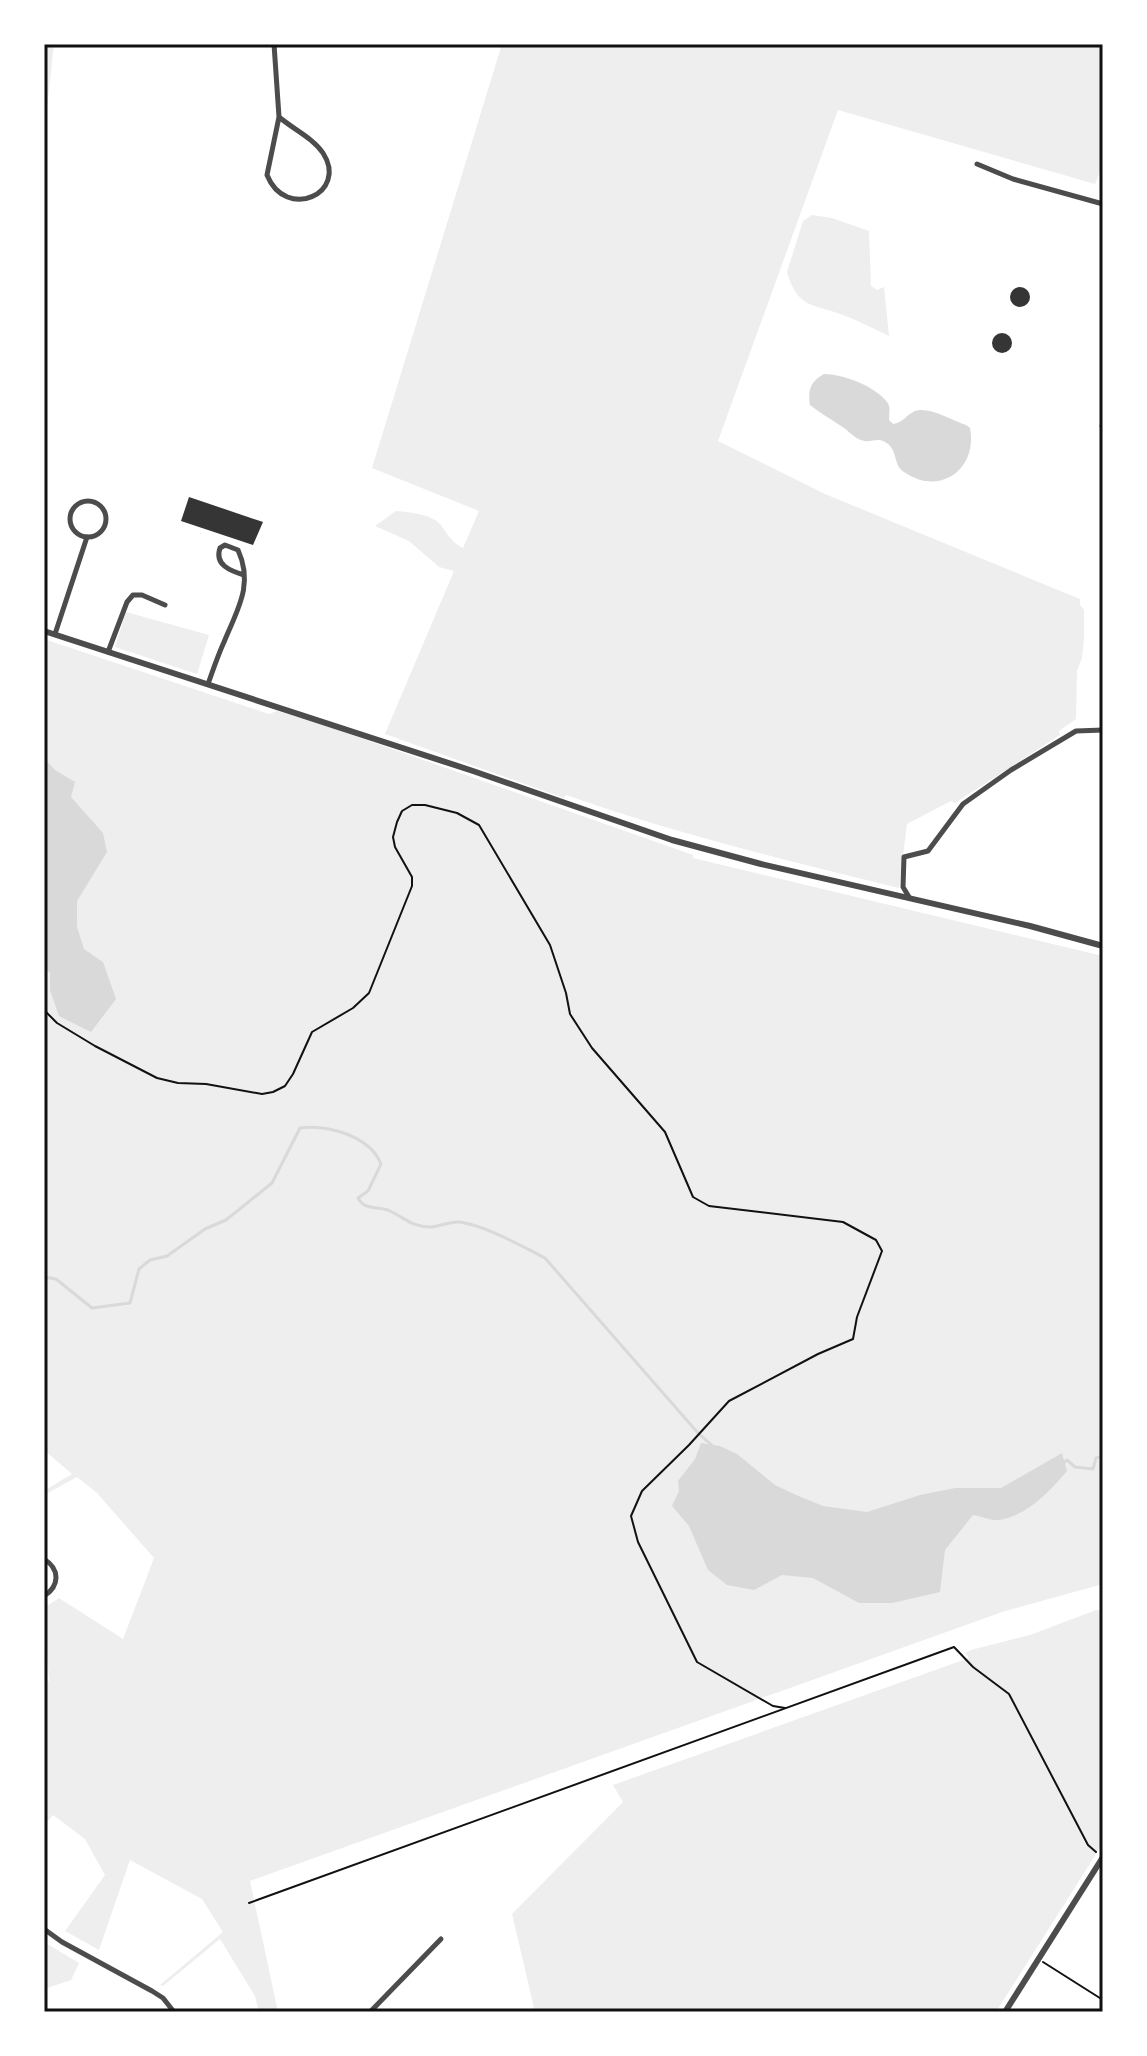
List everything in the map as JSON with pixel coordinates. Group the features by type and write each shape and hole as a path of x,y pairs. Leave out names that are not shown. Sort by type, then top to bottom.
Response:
{"street":[{"path":"274,44 279,117 267,175 271,185 287,197 308,199 318,194 327,182 329,167 312,141 279,117"},
{"path":"977,164 1013,179 1103,204"},
{"path":"90,502 101,507 106,518 98,534 87,537 76,533 70,518 78,504 90,502"},
{"path":"55,634 87,537"},
{"path":"208,684 223,642 241,606 244,575 238,550 225,545 220,548 218,555 221,563 244,575"},
{"path":"108,652 127,602 133,595 142,595 165,605"},
{"path":"44,631 473,771 677,842 1103,946"},
{"path":"909,897 903,887 904,857 928,851 963,804 1011,770 1076,731 1103,730"},
{"path":"44,1559 53,1566 56,1575 53,1589 44,1596"},
{"path":"1005,2012 1103,1858"},
{"path":"44,1929 163,1998 174,2012"},
{"path":"370,2012 441,1939"}],"path":[{"path":"44,1010 57,1023 95,1046 157,1078 262,1094 278,1090 293,1074 312,1032 353,1008 369,993 376,981 412,886 412,877 395,847 393,837 399,815 416,804 469,818 482,829 550,945 570,1014 592,1048 665,1132 693,1197 709,1206 843,1222 876,1240 882,1251 857,1317 853,1339 729,1401 642,1491 631,1516 638,1542 697,1662 773,1706 785,1708"},
{"path":"249,1903 954,1647 973,1667 1009,1694 1088,1845 1103,1858"},
{"path":"1038,1958 1103,2000"}],"shaded area":[{"path":"44,44 54,44 44,136"},
{"path":"502,44 1103,45 1103,165 1095,184 838,110 718,441 825,494 1080,599 1084,610 1084,639 1077,671 1076,719 1059,731 1060,735 955,803 951,801 907,824 899,888 690,834 566,795 564,798 385,734 454,571 439,567 409,541 375,526 396,511 420,514 440,524 463,548 479,511 372,468"},
{"path":"812,215 832,218 869,231 871,286 877,290 884,287 889,336 849,317 808,303 796,293 787,272 803,221"},
{"path":"824,374 849,379 882,396 888,404 889,420 893,424 920,410 934,412 966,425 970,428 971,443 962,467 943,480 918,479 904,472 885,442 858,439 810,405 811,387"},
{"path":"126,612 209,635 197,674 115,647"},
{"path":"44,639 269,714 277,711 324,725 693,855 693,858 1103,956 1103,1584 1005,1611 250,1881 278,2012 259,2012 255,1996 220,1939 163,1986 160,1985 223,1932 202,1899 130,1860 99,1950 65,1931 105,1875 85,1839 53,1815 44,1826 44,1680 49,1681 44,1608 59,1598 123,1639 154,1558 97,1493 77,1477 44,1495 44,1491 72,1474 44,1450"},
{"path":"44,758 55,770 75,782 71,797 103,833 107,852 77,901 77,927 84,949 103,962 116,999 91,1032 59,1016 50,990 50,973 44,966"},
{"path":"701,1443 720,1446 737,1454 775,1485 796,1495 823,1506 867,1512 920,1495 955,1488 1001,1488 1062,1453 1067,1471 1028,1508 1009,1518 996,1520 973,1515 945,1550 940,1592 892,1603 859,1603 813,1578 782,1575 754,1590 727,1585 708,1570 689,1526 672,1506 679,1491 678,1481 695,1459"},
{"path":"1103,1610 1103,1843 996,2012 535,2012 512,1914 623,1802 613,1785 969,1658 965,1653 971,1650 1030,1635"},
{"path":"44,1942 79,1963 71,1980 44,1989"}],"building":[{"path":"1020,287 1027,290 1030,297 1027,304 1020,307 1013,304 1010,297 1013,290"},
{"path":"1002,333 1009,336 1012,343 1009,350 1002,353 995,350 992,343 995,336"},
{"path":"189,497 263,522 253,545 181,521"}],"waterway":[{"path":"44,1277 56,1279 92,1308 130,1303 139,1269 150,1260 167,1256 205,1229 226,1220 272,1183 300,1128 335,1130 368,1146 381,1164 368,1191 358,1198 361,1202 368,1207 386,1209 424,1227 456,1222 471,1224 545,1258 698,1433 715,1448"},
{"path":"1063,1463 1067,1460 1075,1467 1093,1469 1096,1458 1103,1456"}]}
